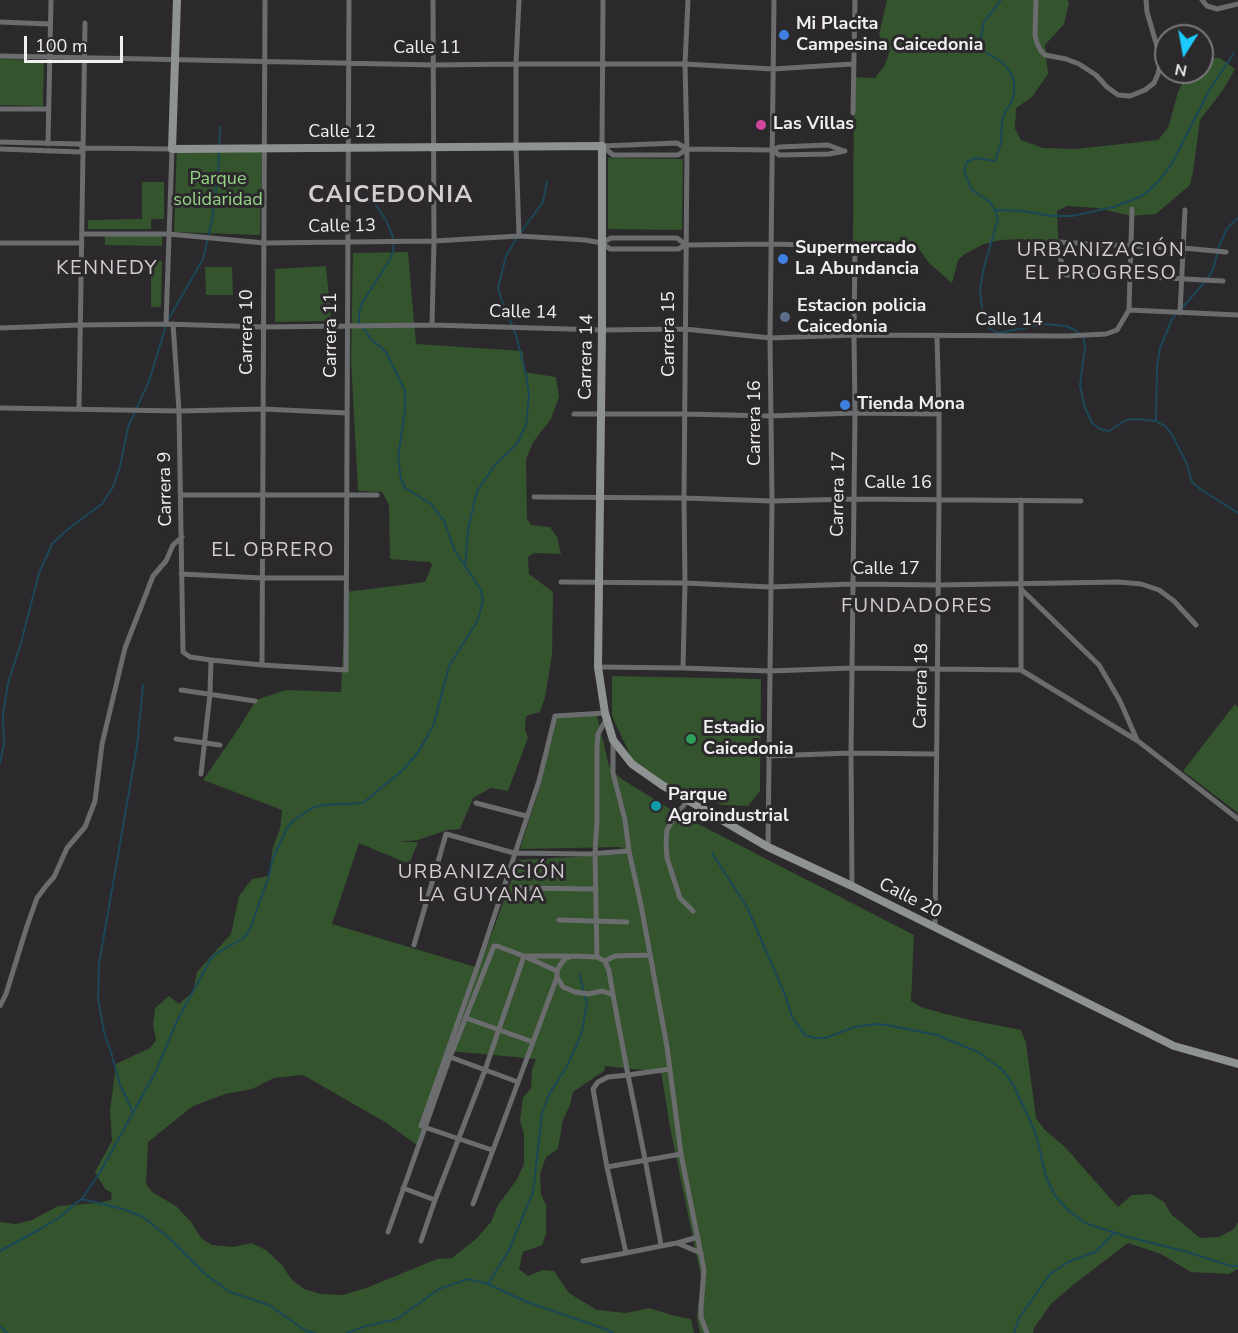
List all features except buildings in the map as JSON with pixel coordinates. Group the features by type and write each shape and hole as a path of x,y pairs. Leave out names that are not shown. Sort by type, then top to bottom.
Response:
{"main road":[{"path":"172,149 177,0"},
{"name":"Calle 12","path":"172,149 602,146"},
{"name":"Carrera 14","path":"602,146 598,667 606,715"},
{"name":"Calle 20","path":"606,715 613,740 632,764 662,785 768,847 852,886 1174,1046 1238,1064"}],"street":[{"path":"48,144 51,0"},
{"name":"Carrera 10","path":"262,665 265,0"},
{"name":"Carrera 11","path":"262,665 346,670 349,0"},
{"path":"432,325 433,0"},
{"path":"519,0 516,64 519,236"},
{"name":"Carrera 14","path":"602,146 603,0"},
{"name":"Carrera 15","path":"683,668 687,149 685,64 688,0"},
{"name":"Carrera 16","path":"768,847 774,0"},
{"path":"853,112 855,0"},
{"path":"1036,0 1035,35 1036,43 1041,51 1045,55 1079,64 1119,95 1130,96 1145,90 1154,83 1161,60 1147,12 1146,0"},
{"path":"1202,0 1207,6 1218,9 1238,4"},
{"path":"0,22 50,24"},
{"path":"79,410 86,23"},
{"name":"Calle 11","path":"0,56 348,64 685,64 773,69 853,64"},
{"path":"0,109 49,109"},
{"name":"Calle 12","path":"0,142 80,144 83,148 172,149"},
{"name":"Calle 12","path":"602,146 677,143 687,149 773,150 779,147 828,145 845,151 829,154 779,154 773,150"},
{"name":"Calle 12","path":"602,146 613,155 678,155 687,149"},
{"name":"Calle 12","path":"0,149 80,152 83,148"},
{"path":"166,324 172,149"},
{"path":"1132,209 1129,310 1238,315"},
{"path":"1180,313 1185,210"},
{"name":"Calle 13","path":"82,234 169,234 264,243 519,236 585,240 602,243 610,249 678,249 686,246 772,244 855,246"},
{"name":"Calle 13","path":"602,243 611,238 677,238 686,246"},
{"path":"1223,281 1066,275 1057,242 1226,252"},
{"path":"0,243 82,243"},
{"name":"Carrera 17","path":"852,886 855,246"},
{"name":"Calle 14","path":"0,328 166,324 263,327 432,325 602,330 685,329 770,338 854,335 1067,336 1106,334 1117,330 1129,310"},
{"name":"Carrera 9","path":"173,324 179,411 183,652 190,657 212,660"},
{"name":"Carrera 18","path":"934,928 939,500 937,336"},
{"path":"0,408 347,413"},
{"path":"574,414 770,416 855,413 939,414"},
{"path":"181,495 377,495"},
{"name":"Calle 16","path":"534,497 772,501 854,499 1081,501"},
{"path":"1021,500 1021,670"},
{"path":"0,1006 38,898 54,876 67,848 85,827 95,801 102,744 125,648 153,576 168,558 173,545 182,537"},
{"path":"181,574 262,578 346,578"},
{"name":"Calle 17","path":"561,582 685,583 770,587 853,584 1022,587 1119,582 1141,584 1159,590 1174,601 1196,625"},
{"path":"1022,587 1099,665 1120,701 1138,741"},
{"path":"201,774 212,660 262,665"},
{"path":"598,667 769,671 1021,670 1138,741 1238,819"},
{"path":"181,690 255,700"},
{"path":"492,1150 421,1126 477,968 539,781 555,716 606,715 598,734 597,747 595,853 597,957"},
{"path":"176,739 220,745"},
{"path":"613,740 613,773 625,820 667,1047 681,1154 704,1270 700,1308 707,1333"},
{"path":"768,756 851,753 936,754"},
{"path":"688,800 667,830 666,841 667,858 680,898 693,912"},
{"path":"476,803 526,816"},
{"path":"414,945 446,834 514,853 629,851"},
{"path":"520,888 596,889"},
{"path":"559,920 627,922"},
{"path":"388,1232 450,1057 494,946 524,956 556,974 563,987"},
{"path":"605,962 615,956 650,955"},
{"path":"524,956 597,957 605,962 611,980 661,1246"},
{"path":"421,1241 485,1070 524,956"},
{"path":"473,1204 556,974 566,958 573,956"},
{"path":"602,991 611,980"},
{"path":"552,989 563,987 582,994 602,991 613,995"},
{"path":"466,1018 533,1042"},
{"path":"450,1057 518,1082"},
{"path":"626,1253 593,1089 598,1082 608,1077 670,1069"},
{"path":"607,1167 681,1154"},
{"path":"403,1188 435,1200"},
{"path":"583,1261 698,1237"},
{"path":"678,1243 701,1253"}],"green space":[{"path":"887,0 1068,0 1064,24 1045,45 1048,74 1032,97 1016,108 1015,129 1021,140 1043,148 1076,149 1158,140 1168,128 1182,84 1214,84 1214,58 1220,58 1235,69 1223,90 1200,120 1190,185 1156,214 1131,216 1097,208 1067,206 1057,211 1059,255 1043,244 1021,239 984,244 958,260 952,283 930,264 918,248 853,241 854,77 875,78 885,65 889,53 879,35"},
{"path":"0,59 44,60 43,106 0,105"},
{"name":"Parque solidaridad","path":"177,145 262,148 260,235 174,232"},
{"path":"608,158 683,159 682,230 608,229"},
{"path":"142,182 164,182 164,219 151,219 151,229 88,229 88,220 142,219"},
{"path":"105,235 162,236 162,246 105,245"},
{"path":"408,252 416,344 523,351 524,372 556,377 559,397 551,419 534,441 526,459 527,519 531,525 550,527 557,537 561,554 534,553 528,557 529,574 553,592 552,655 545,697 540,712 526,716 525,729 528,738 508,791 491,788 473,798 460,829 447,830 418,840 398,842 418,842 409,864 359,843 332,924 479,968 519,860 623,854 621,847 520,849 541,783 555,718 597,715 609,766 620,778 675,812 914,935 911,1001 921,1007 942,1013 1021,1030 1026,1043 1036,1118 1045,1130 1065,1147 1118,1207 1132,1195 1151,1194 1164,1202 1171,1214 1200,1238 1219,1237 1234,1229 1238,1222 1238,1269 1229,1274 1191,1272 1161,1254 1128,1243 1051,1304 1033,1333 700,1333 697,1318 701,1277 661,1072 605,1066 604,1071 573,1092 563,1120 558,1149 546,1157 540,1174 541,1194 546,1205 546,1234 542,1245 523,1252 519,1269 528,1276 543,1270 554,1271 569,1293 597,1310 626,1313 649,1308 691,1319 694,1333 0,1333 0,1222 16,1224 32,1220 58,1206 111,1200 112,1193 105,1189 95,1172 112,1141 110,1111 116,1064 150,1048 156,1040 153,1025 155,1008 169,996 179,1004 193,992 197,972 231,934 239,896 252,879 269,876 282,810 203,780 256,700 286,690 341,692 346,592 425,582 432,565 430,562 390,559 389,505 382,492 358,491 351,359 353,253","holes":["450,1051 536,1059 532,1070 531,1088 523,1098 520,1120 524,1135 524,1164 516,1181 498,1205 491,1222 476,1239 452,1258 437,1259 366,1288 343,1295 321,1294 304,1289 291,1279 282,1265 266,1250 251,1243 233,1247 212,1245 202,1239 191,1222 176,1206 152,1192 146,1184 148,1142 193,1106 225,1094 252,1089 274,1078 303,1075 385,1122 417,1145"]},
{"path":"151,261 162,261 161,307 151,307"},
{"path":"326,266 331,321 275,322 275,269"},
{"path":"205,267 232,267 233,295 206,295"},
{"name":"Estadio Caicedonia","path":"612,676 761,679 760,791 748,806 722,805 671,787 633,761 612,716"},
{"path":"1235,704 1238,707 1238,813 1183,771"}],"waterway":[{"path":"1001,0 984,22 980,42 984,51 1003,63 1010,72 1014,81 1012,102 1002,120 1001,143 995,161 976,158 967,162 964,171 972,190 989,201 998,219 980,289 982,309 989,328 998,333 1046,324 1066,326 1075,330 1083,337 1085,346 1080,385 1084,405 1092,423 1100,429 1109,431 1126,420 1136,419 1156,421 1165,426 1186,462 1192,482 1238,513"},
{"path":"996,210 1072,216 1114,207 1142,196 1157,183 1171,165 1210,89 1234,53"},
{"path":"168,320 203,259 212,220 218,176 220,127"},
{"path":"521,232 543,202 547,182"},
{"path":"0,1251 60,1217 82,1199 102,1169 156,1071 177,1021 210,960 217,953 244,938 250,929 273,858 287,828 294,820 312,808 322,805 363,803 404,769 419,751 434,724 449,666 478,620 483,600 481,590 455,551 444,521 431,504 405,488 401,479 398,458 405,410 405,391 386,352 371,339 359,322 362,303 389,261 394,240 386,220 375,204 345,188"},
{"path":"1182,308 1208,278 1227,228 1238,218"},
{"path":"465,566 468,529 477,491 495,465 517,444 526,425 529,395 526,374 516,335 498,288 506,256 516,239"},
{"path":"1156,421 1157,367 1160,348 1176,314"},
{"path":"0,763 4,744 3,714 8,683 39,573 52,544 102,504 113,487 120,467 128,427 149,381 166,326"},
{"path":"133,1112 120,1085 104,1032 98,998 99,964 137,746 143,685"},
{"path":"712,853 747,907 786,997 792,1017 805,1035 825,1038 855,1027 887,1025 937,1035 978,1052 1003,1070 1014,1086 1036,1134 1046,1177 1055,1196 1069,1211 1085,1223 1231,1266 1238,1266"},
{"path":"488,1284 509,1250 533,1192 542,1113 581,1035 587,1004 579,974"},
{"path":"82,1199 123,1209 143,1217 168,1237 205,1274 230,1292 269,1305 306,1331 315,1333"},
{"path":"1014,1333 1019,1318 1050,1274 1068,1262 1095,1252 1114,1233"},
{"path":"347,1333 397,1319 439,1289 468,1279 488,1284 527,1302 613,1333"},
{"path":"0,1326 7,1333"}],"place":[{"name":"Mi Placita Campesina Caicedonia","path":"784,35"},
{"name":"Las Villas","path":"761,125"},
{"name":"Supermercado La Abundancia","path":"783,259"},
{"name":"Estacion policia Caicedonia","path":"785,317"},
{"name":"Tienda Mona","path":"845,405"},
{"name":"Estadio Caicedonia","path":"691,739"},
{"name":"Parque Agroindustrial","path":"656,806"}],"district":[{"name":"CAICEDONIA","path":"391,196"},
{"name":"URBANIZACIÓN EL PROGRESO","path":"1101,262"},
{"name":"KENNEDY","path":"107,269"},
{"name":"EL OBRERO","path":"273,551"},
{"name":"FUNDADORES","path":"917,607"},
{"name":"URBANIZACIÓN LA GUYANA","path":"482,884"}]}
